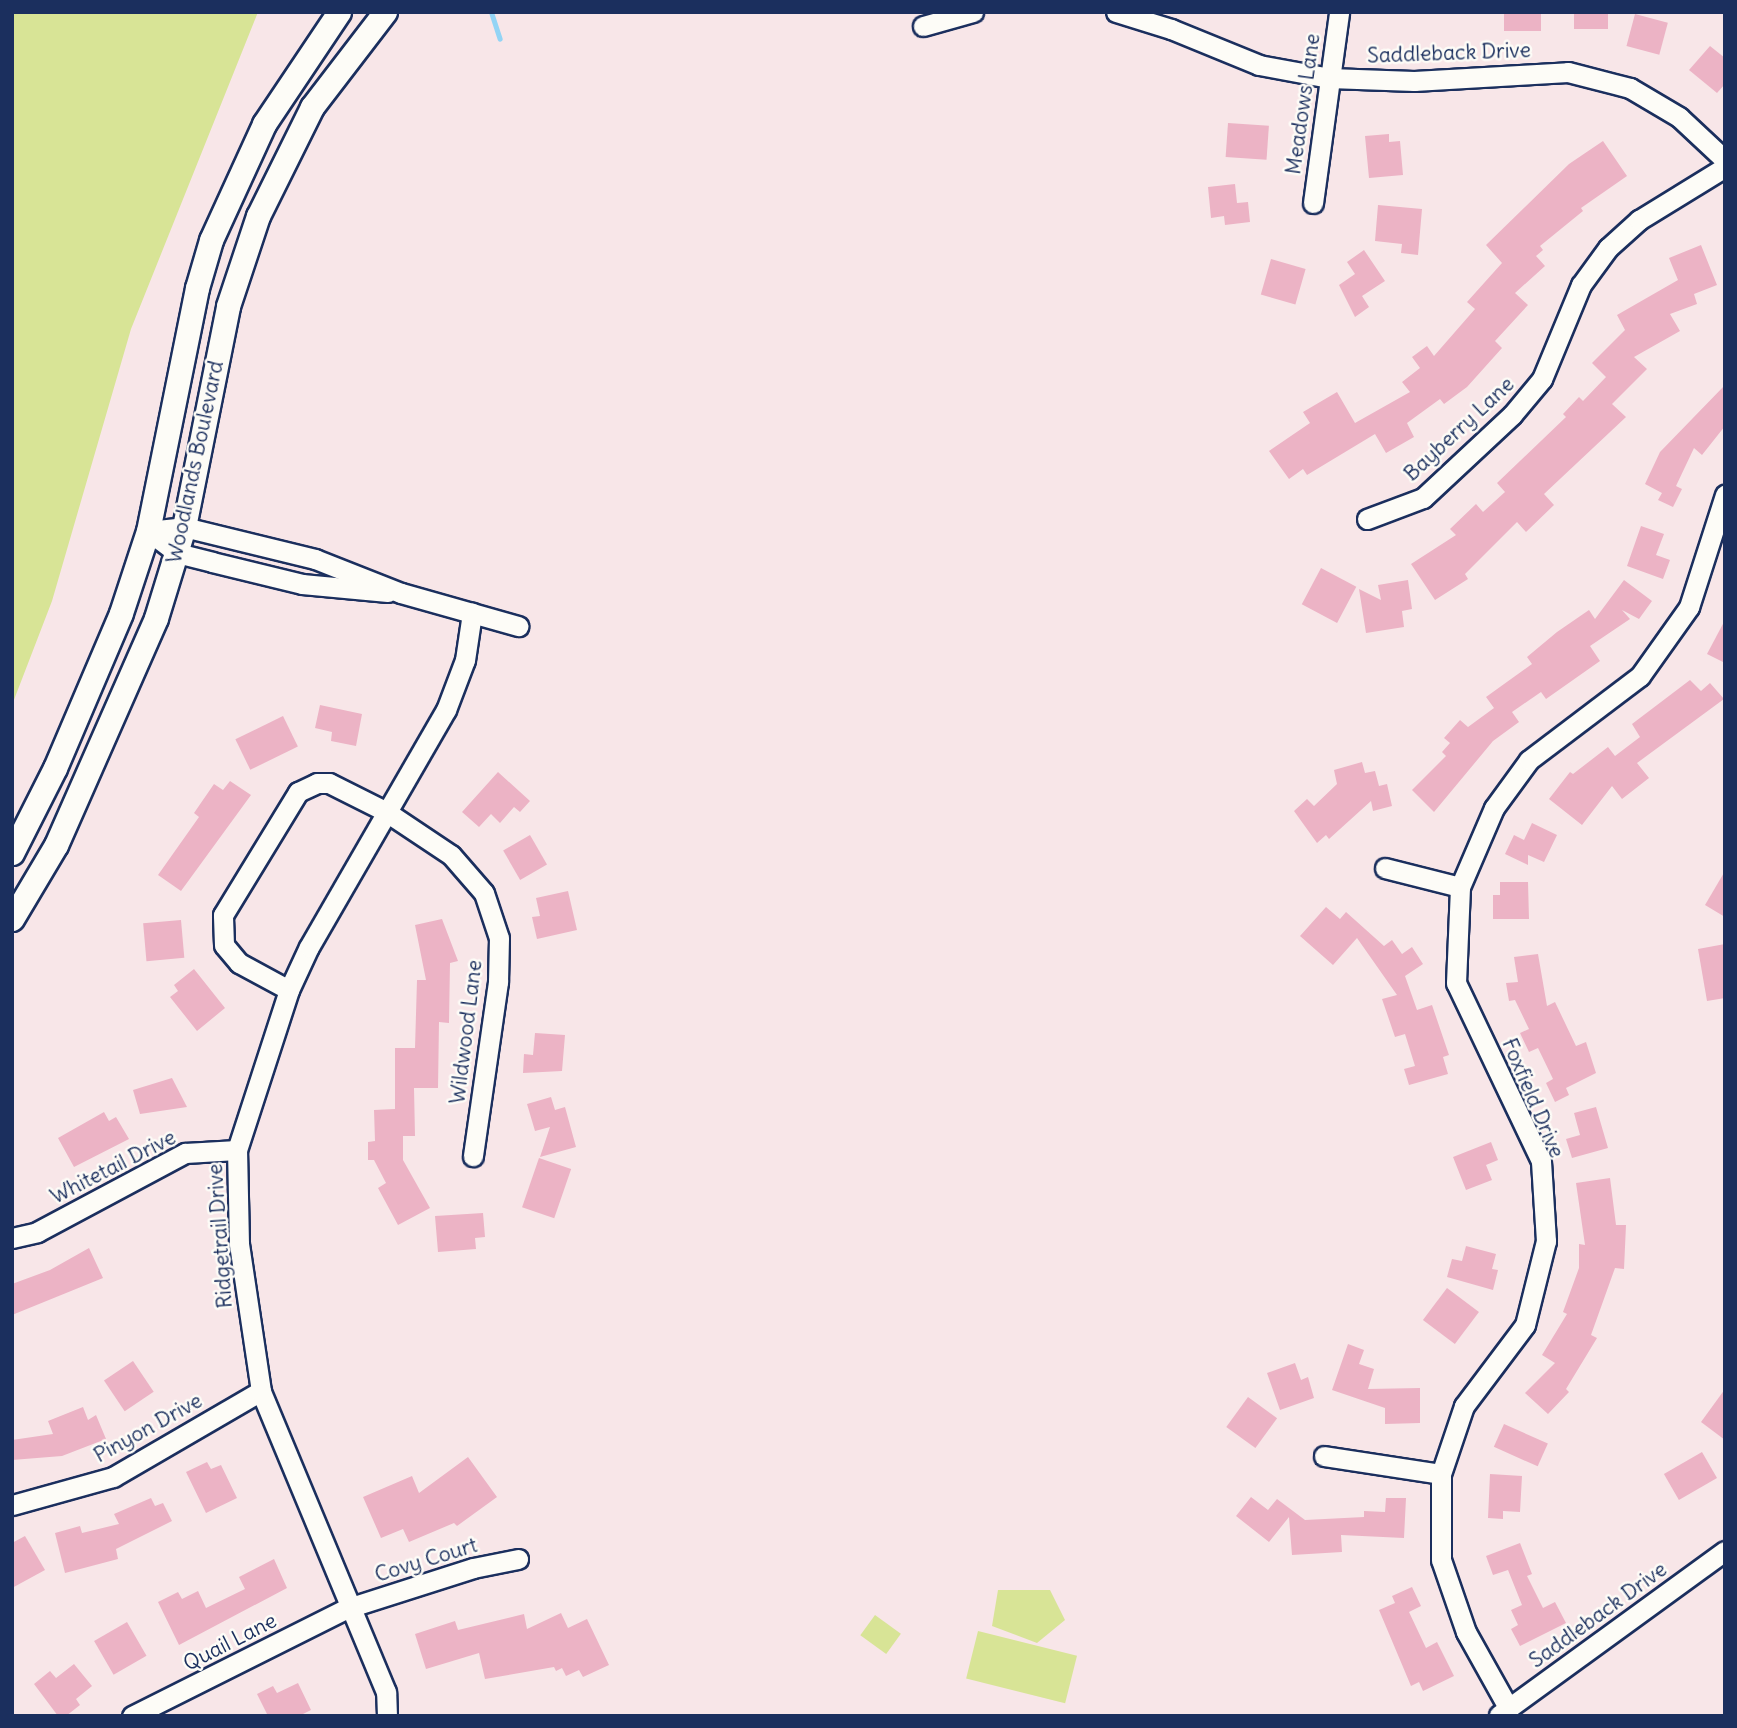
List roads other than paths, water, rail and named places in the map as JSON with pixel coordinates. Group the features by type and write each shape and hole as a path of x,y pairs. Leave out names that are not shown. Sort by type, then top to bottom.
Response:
{"street":[{"name":"Woodlands Boulevard","path":"12,853 55,768 121,613 148,531 197,288 211,240 264,124 339,12"},
{"name":"Woodlands Boulevard","path":"12,919 56,845 156,618 184,527 228,306 258,216 313,107 385,12"},
{"path":"919,17 973,12"},
{"name":"Saddleback Drive","path":"1116,12 1259,65 1329,78 1414,82 1568,72 1630,88 1679,117 1725,160"},
{"name":"Meadows Lane","path":"1313,203 1339,12"},
{"name":"Bayberry Lane","path":"1367,519 1423,498 1512,415 1542,379 1581,285 1608,248 1639,220 1725,167"},
{"name":"Foxfield Drive","path":"1504,1712 1466,1632 1441,1560 1441,1474 1464,1406 1525,1325 1546,1241 1541,1161 1456,983 1460,887 1494,808 1529,760 1640,676 1689,607 1725,495"},
{"path":"148,531 184,527 315,559 401,593 518,626"},
{"path":"148,531 177,553 302,584 401,593"},
{"name":"Ridgetrail Drive","path":"387,1716 386,1692 348,1608 261,1391 239,1244 237,1150 289,990 386,811 452,697 465,660 472,613"},
{"name":"Wildwood Lane","path":"289,990 239,963 224,945 223,915 292,802 307,785 342,787 386,811 451,855 484,892 499,939 498,982 473,1156"},
{"path":"1385,868 1460,887"},
{"name":"Whitetail Drive","path":"12,1238 37,1232 185,1153 237,1150"},
{"name":"Pinyon Drive","path":"12,1505 113,1477 261,1391"},
{"path":"1324,1456 1441,1474"},
{"name":"Saddleback Drive","path":"1504,1712 1725,1551"},
{"name":"Covy Court","path":"348,1608 473,1568 518,1559"},
{"name":"Quail Lane","path":"132,1716 348,1608"}],"waterway":[{"path":"491,12 500,39"}]}
